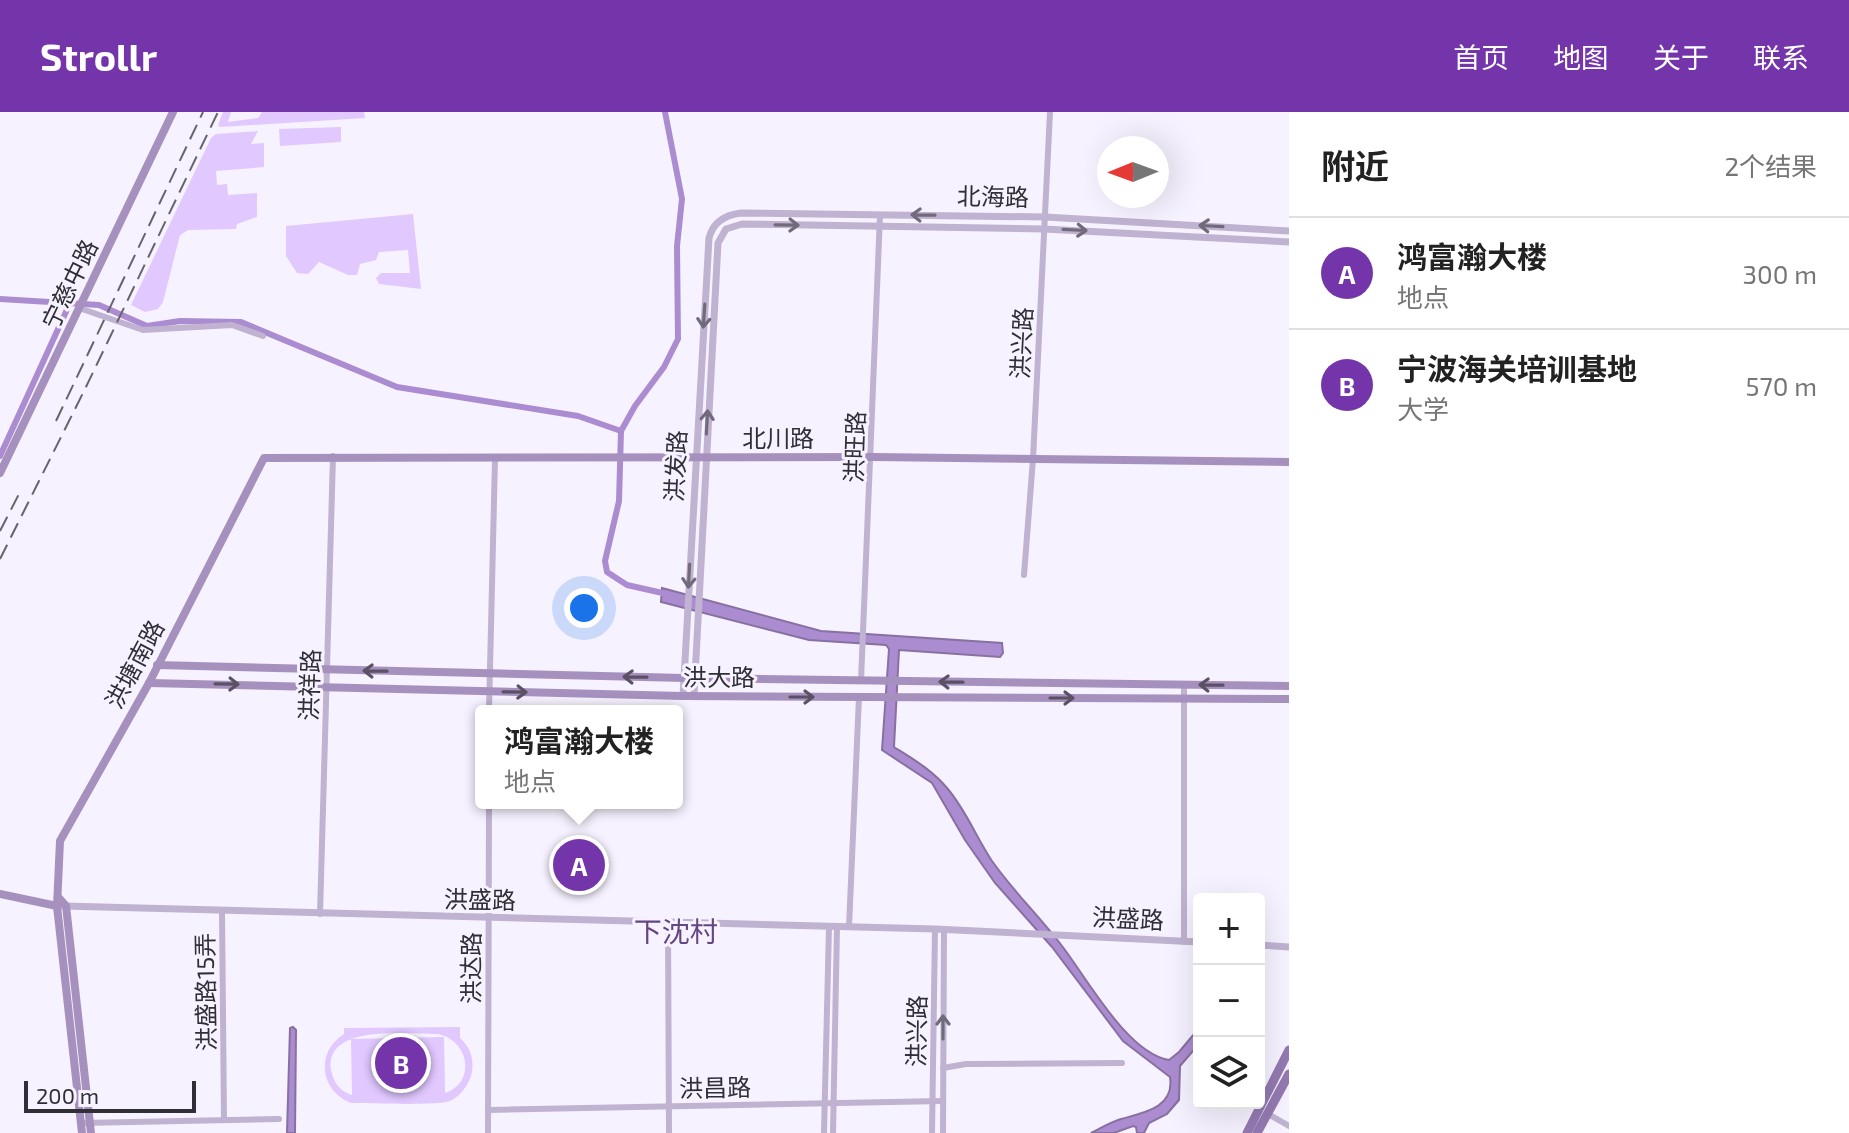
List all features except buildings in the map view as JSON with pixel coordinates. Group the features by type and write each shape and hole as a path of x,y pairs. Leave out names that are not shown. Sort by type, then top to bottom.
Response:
{"main road":[{"name":"宁慈中路","path":"0,473 173,112"},
{"name":"北川路","path":"267,457 872,457 1289,462"},
{"name":"洪塘南路","path":"91,1133 86,1122 60,903 60,841 149,683 261,461 267,457"},
{"name":"洪大路","path":"157,665 694,679 1289,686"},
{"name":"洪大路","path":"149,683 683,696 1289,699"},
{"name":"洪盛路","path":"0,894 60,903"},
{"path":"1247,1133 1289,1050"},
{"path":"1257,1133 1289,1074"},
{"name":"洪塘南路","path":"82,1133 86,1122"}],"street":[{"name":"洪兴路","path":"1024,575 1033,459 1050,112"},
{"name":"北海路","path":"709,238 714,225 732,214 1045,217 1289,231"},
{"name":"洪旺路","path":"861,681 880,215"},
{"name":"北海路","path":"718,243 726,229 742,224 1044,229 1289,242"},
{"name":"洪发路","path":"694,696 709,238"},
{"name":"洪发路","path":"683,696 718,243"},
{"path":"80,307 143,330 232,325 263,336"},
{"name":"洪祥路","path":"320,914 333,456"},
{"path":"489,705 495,459"},
{"path":"1184,684 1184,942"},
{"path":"849,927 859,697"},
{"name":"洪达路","path":"488,1133 489,809"},
{"name":"洪盛路","path":"60,903 488,919 940,929 1193,942"},
{"name":"洪盛路15弄","path":"222,911 224,1120"},
{"path":"668,922 669,1133"},
{"path":"824,1133 833,927"},
{"path":"833,927 833,1133"},
{"name":"洪兴路","path":"940,929 943,1133"},
{"name":"洪兴路","path":"932,1133 940,929"},
{"path":"1265,945 1289,947"},
{"path":"943,1068 966,1064 1122,1063"},
{"name":"洪昌路","path":"488,1110 943,1101"},
{"path":"1268,1114 1289,1126"},
{"path":"86,1122 279,1119"}],"shaded area":[{"path":"223,112 231,112 228,122 258,118 262,112 364,112 365,118 220,127"},
{"path":"341,127 341,142 280,146 279,129"},
{"path":"258,131 251,144 264,143 264,167 216,171 217,185 227,184 228,195 257,193 257,217 237,224 236,229 188,230 180,235 163,302 158,309 145,312 131,305 211,138 216,134"},
{"path":"413,214 421,289 379,284 376,278 381,273 410,273 408,250 379,252 376,260 360,264 357,275 348,275 319,262 308,274 297,273 286,256 286,226"},
{"path":"662,588 821,631 1002,643 1003,653 1000,657 899,650 894,747 929,770 947,788 1000,872 1062,946 1109,1012 1138,1044 1169,1060 1193,1035 1193,1051 1180,1066 1179,1100 1167,1114 1149,1123 1144,1133 1137,1133 1133,1126 1114,1133 1091,1133 1117,1120 1156,1107 1168,1096 1170,1077 1123,1041 1052,947 995,883 965,840 932,783 882,750 889,649 886,645 809,640 661,602"},
{"path":"460,1027 460,1038 472,1057 472,1072 458,1096 443,1103 351,1103 333,1090 325,1071 328,1051 344,1034 344,1028","holes":["437,1034 448,1038 462,1052 465,1062 462,1080 445,1093 444,1037 352,1039 369,1035","351,1039 352,1095 342,1090 332,1074 332,1058 339,1046"]},
{"path":"290,1028 296,1030 295,1133 287,1133"}],"waterway":[{"path":"665,112 682,199 677,246 678,339 664,367 621,431 619,501 605,561 607,572 627,585 667,594"},
{"path":"0,299 99,305 147,326 180,321 241,322 397,387 578,416 621,431"},
{"path":"0,456 70,303"}],"railway":[{"path":"56,421 203,112"},
{"path":"0,559 218,112"},
{"path":"0,531 20,492"}],"place":[{"name":"鸿富瀚大楼","path":"579,865"},
{"name":"宁波海关培训基地","path":"401,1063"}],"district":[{"name":"下沈村","path":"676,931"}]}
